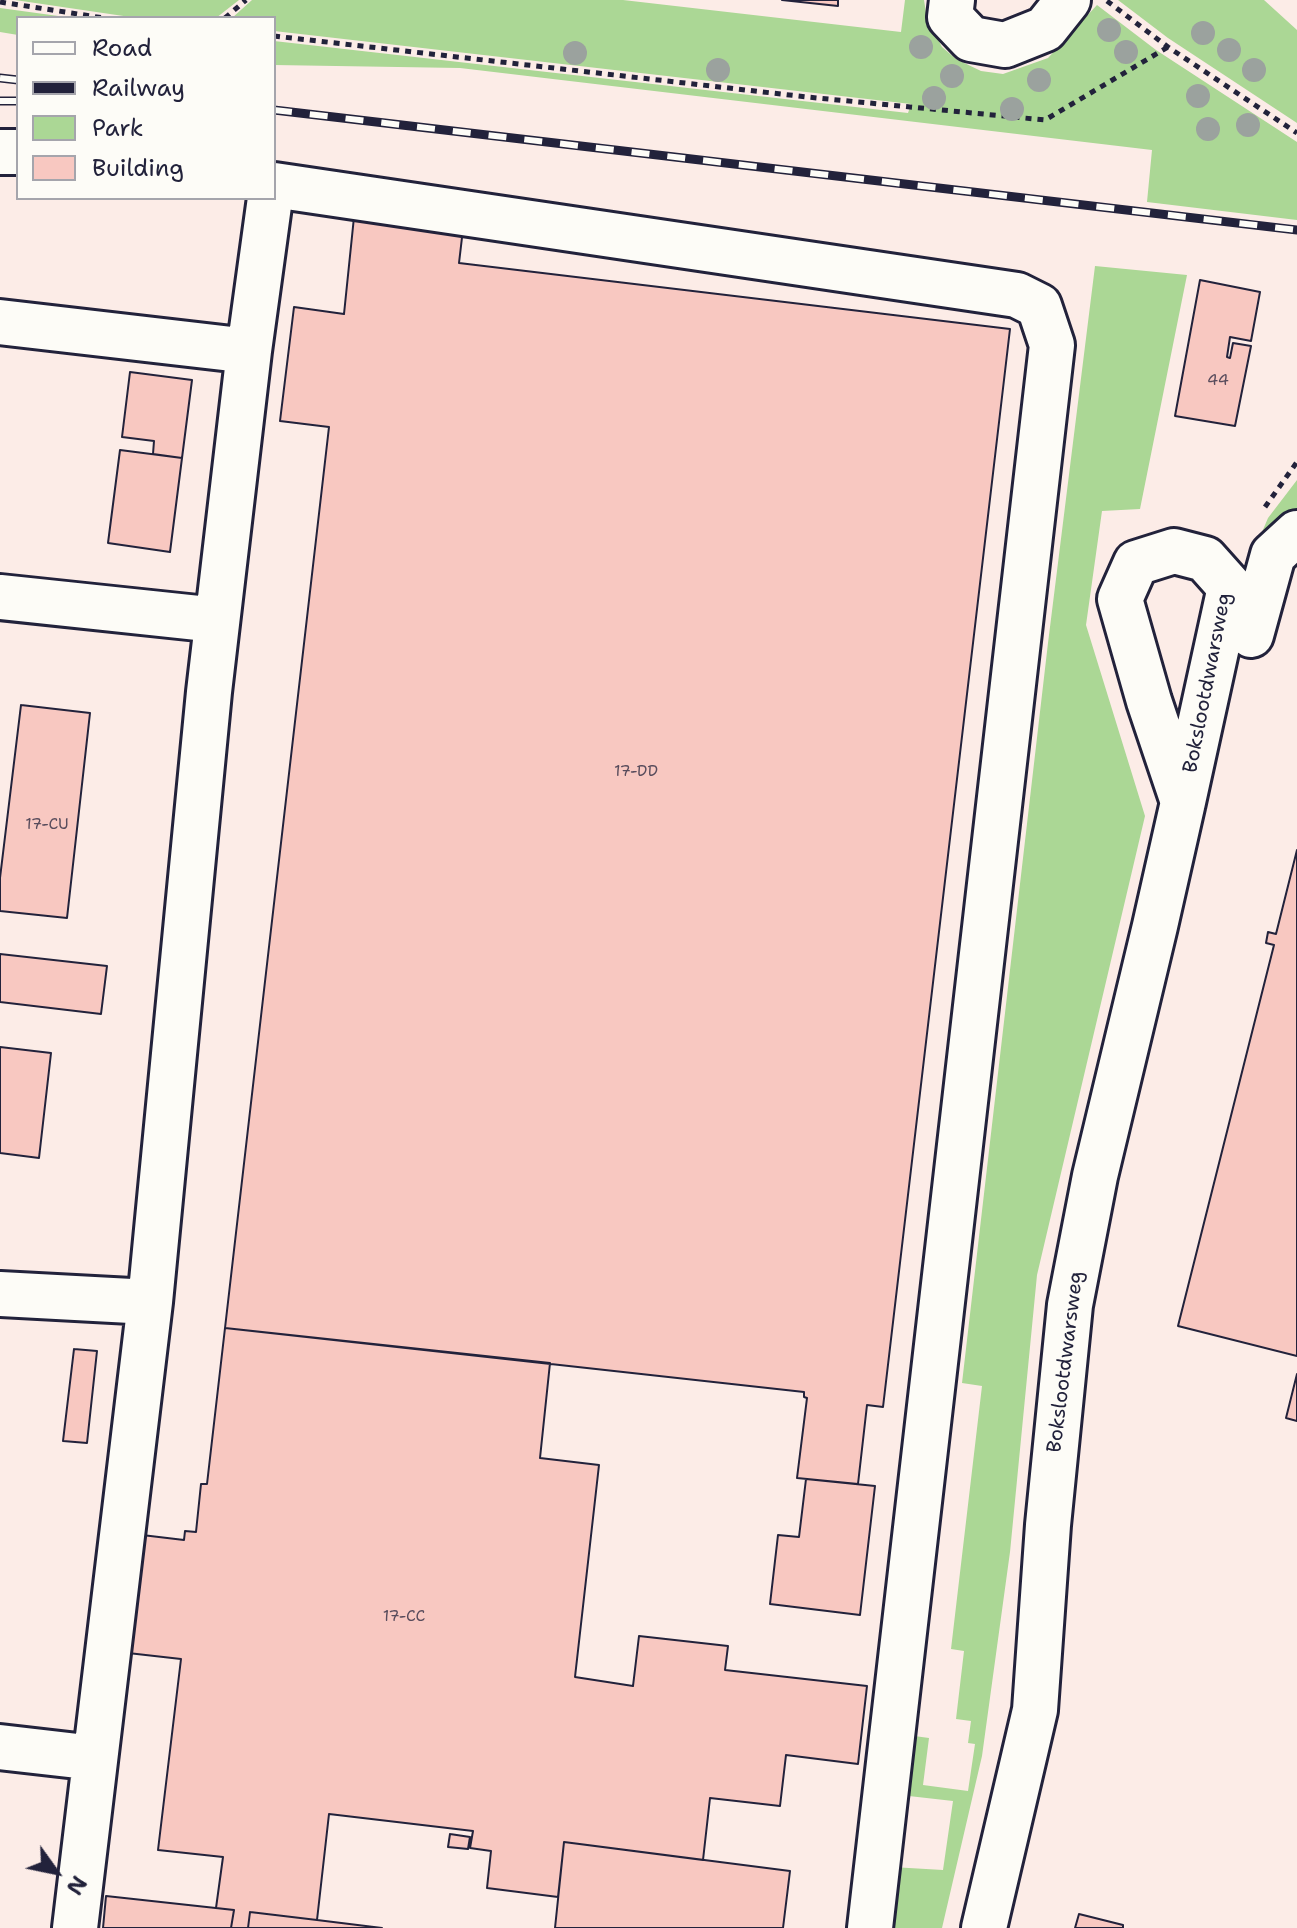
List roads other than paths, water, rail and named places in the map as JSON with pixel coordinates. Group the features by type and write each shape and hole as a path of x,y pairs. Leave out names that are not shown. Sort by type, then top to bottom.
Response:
{"street":[{"path":"952,0 950,17 971,39 1005,45 1045,29 1068,0"},
{"path":"276,185 1017,295 1039,306 1052,345 870,1928"},
{"path":"75,1928 150,1302 217,620 270,200"},
{"path":"0,322 249,351"},
{"path":"1251,635 1273,555 1297,533"},
{"name":"Bokslootdwarsweg","path":"984,1928 1035,1710 1048,1525 1070,1305 1095,1176 1183,802 1230,587 1205,559 1174,551 1136,563 1120,599 1149,701 1183,802"},
{"path":"0,597 217,620"},
{"path":"0,1294 150,1302"},
{"path":"0,1747 95,1758"}],"railway":[{"path":"0,78 16,80"},
{"path":"0,101 16,101"},
{"path":"276,110 1297,230"}]}
